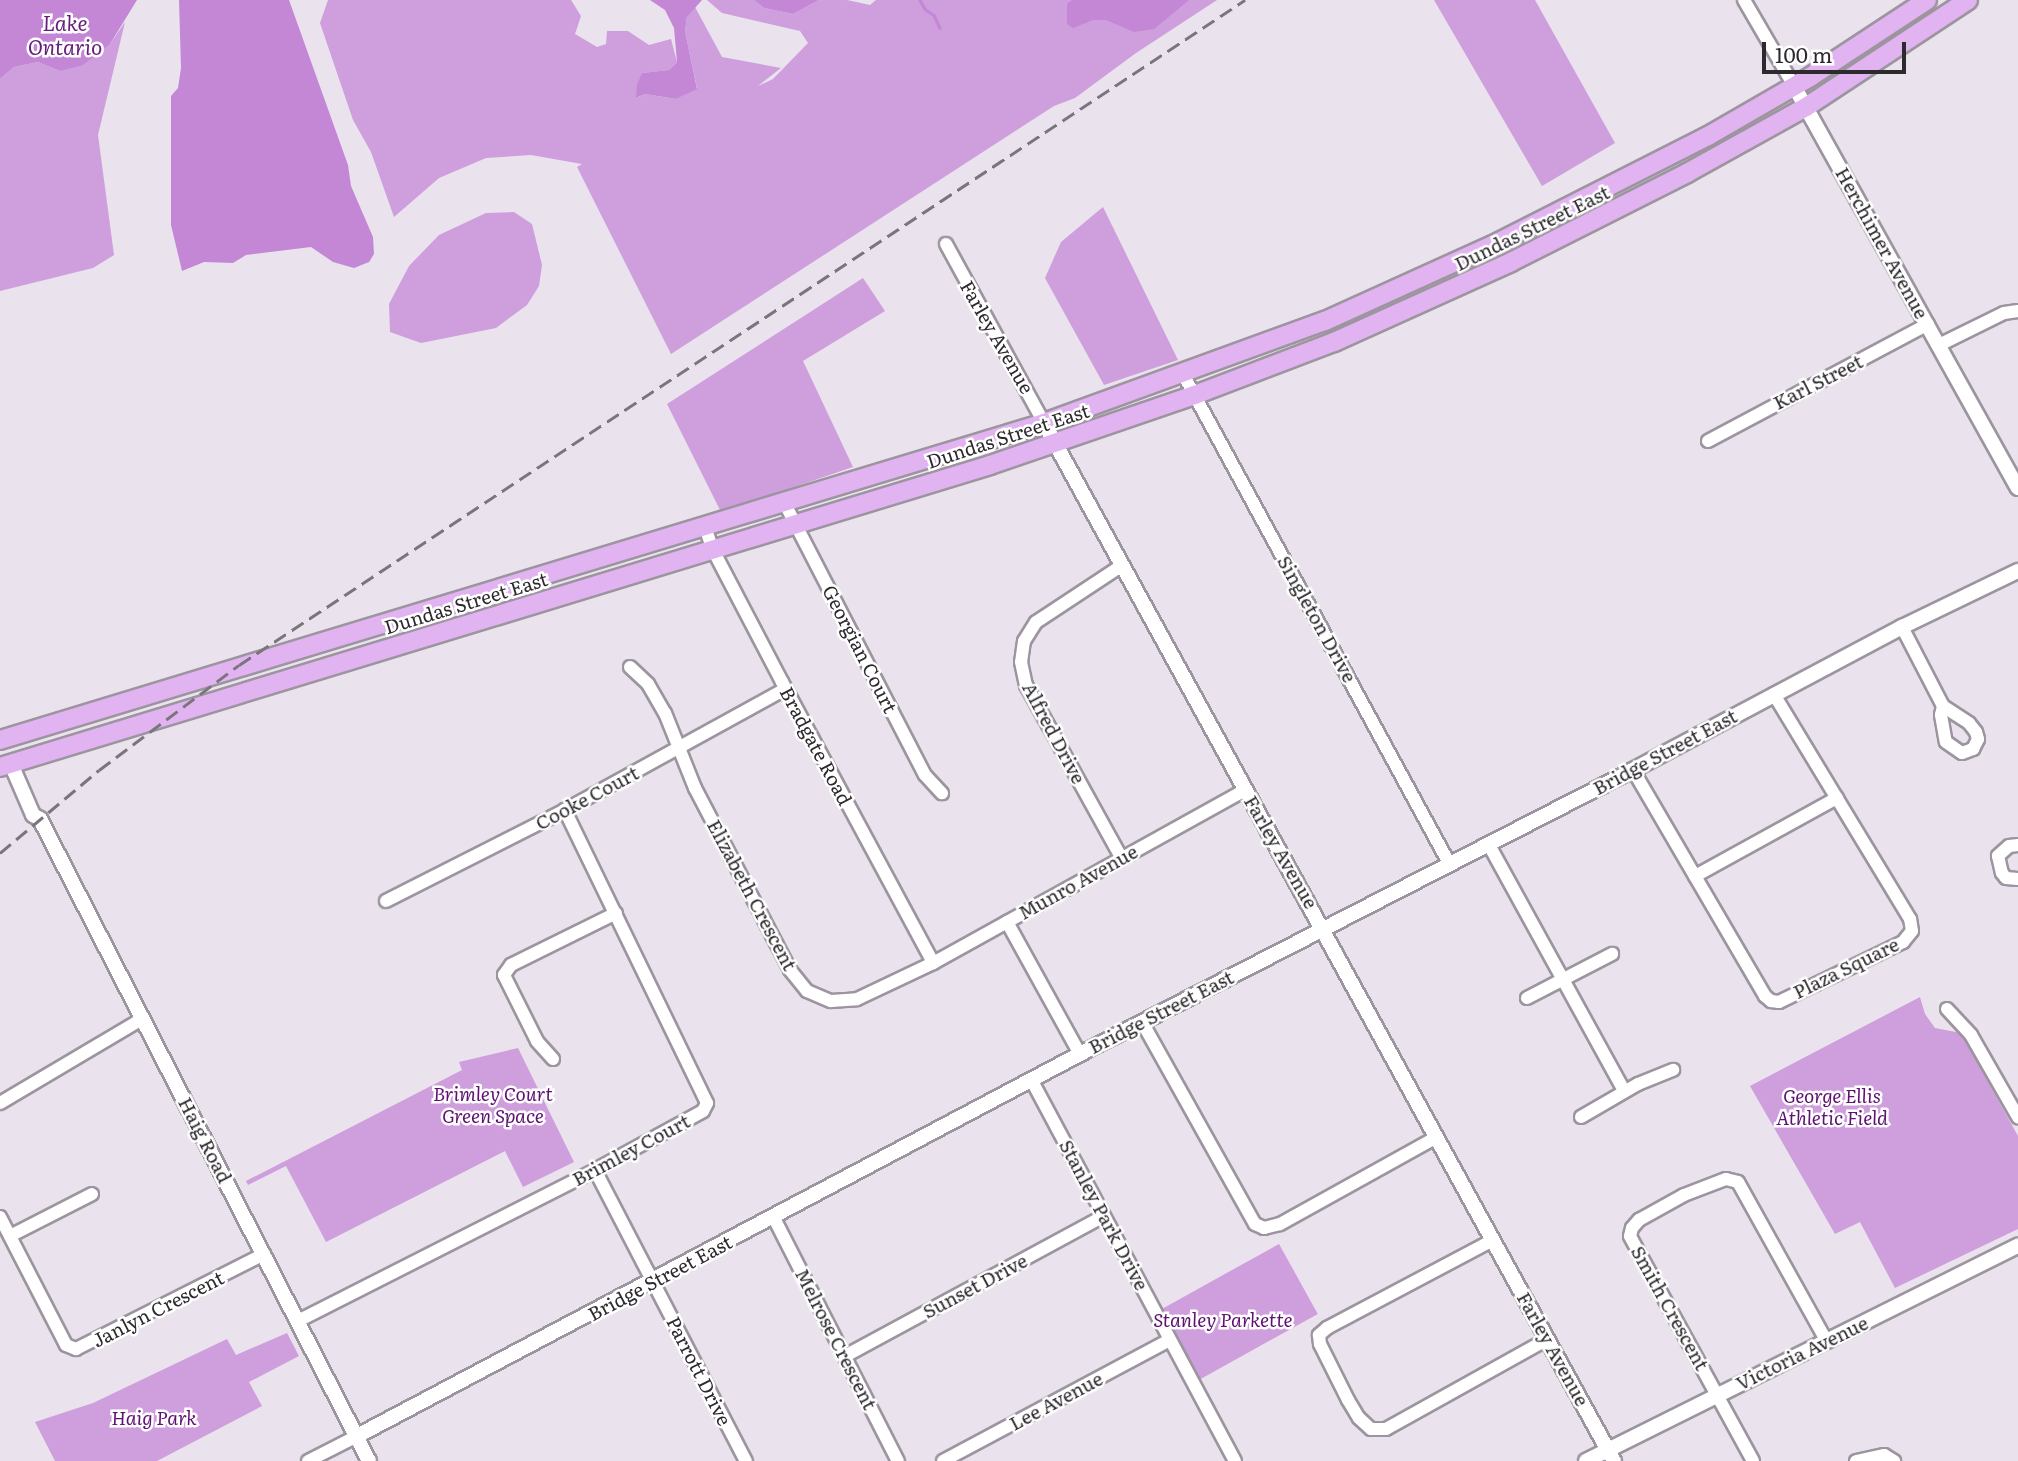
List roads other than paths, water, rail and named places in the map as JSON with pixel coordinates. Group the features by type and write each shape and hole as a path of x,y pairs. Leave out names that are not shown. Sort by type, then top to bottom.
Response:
{"main road":[{"name":"Dundas Street East","path":"4,739 1044,423 1325,321 1499,242 1687,148 1794,86 1927,0"},
{"name":"Dundas Street East","path":"8,765 796,526 989,465 1195,395 1387,320 1602,218 1805,107 1968,0"},
{"path":"1805,107 1816,87 1863,52 1876,34"},
{"path":"1708,162 1726,142 1786,102 1794,86"},
{"path":"982,442 989,465"},
{"path":"510,585 520,609"},
{"path":"382,624 391,648"}],"street":[{"name":"Herchimer Avenue","path":"1744,0 2018,488"},
{"name":"Farley Avenue","path":"946,244 1121,566 1324,928 1611,1456"},
{"path":"1939,345 2004,313 2018,311"},
{"name":"Karl Street","path":"1708,441 1928,324"},
{"name":"Singleton Drive","path":"1183,374 1450,864"},
{"name":"Georgian Court","path":"784,502 925,775 942,793"},
{"name":"Bradgate Road","path":"705,527 713,550 785,689 933,963"},
{"name":"Alfred Drive","path":"1121,566 1036,622 1024,641 1021,662 1026,685 1121,857"},
{"name":"Bridge Street East","path":"308,1461 653,1282 1080,1054 1489,845 1902,627 2018,571"},
{"path":"1902,627 1943,706"},
{"name":"Elizabeth Crescent","path":"630,667 654,692 695,788 775,944 807,991 831,1001 857,999 933,963 1007,922"},
{"name":"Cooke Court","path":"386,901 565,810 785,689"},
{"name":"Plaza Square","path":"1633,770 1765,996 1771,1001 1779,1002 1903,942 1912,931 1910,919 1774,694"},
{"name":"Haig Road","path":"4,739 8,765 22,769 40,811 40,819 369,1461"},
{"name":"Munro Avenue","path":"1080,1054 1007,922 1245,790"},
{"path":"1695,876 1837,799"},
{"name":"Brimley Court","path":"298,1321 595,1170 703,1111 707,1103 565,810"},
{"path":"1489,845 1624,1091"},
{"path":"2018,845 2009,846 1998,856 2002,873 2007,878 2018,879"},
{"path":"553,1059 537,1041 504,975 511,965 616,913"},
{"path":"1527,998 1612,954"},
{"path":"1947,1009 1958,1018 1970,1035 2018,1117"},
{"path":"0,1103 142,1019"},
{"path":"1142,1022 1255,1224 1264,1228 1280,1224 1437,1137"},
{"path":"1581,1117 1624,1091 1673,1070"},
{"name":"Stanley Park Drive","path":"1032,1081 1235,1461"},
{"name":"Parrott Drive","path":"595,1170 746,1461"},
{"name":"Smith Crescent","path":"1717,1395 1630,1236 1632,1228 1639,1220 1684,1195 1726,1179 1738,1182 1826,1340"},
{"path":"10,1236 92,1194"},
{"name":"Sunset Drive","path":"845,1356 1104,1216"},
{"name":"Janlyn Crescent","path":"0,1217 66,1345 76,1349 264,1254"},
{"name":"Melrose Crescent","path":"774,1218 898,1461"},
{"path":"1493,1240 1327,1328 1319,1335 1348,1400 1359,1418 1371,1429 1386,1429 1548,1339"},
{"name":"Victoria Avenue","path":"1586,1461 1611,1456 1717,1395 2018,1246"},
{"name":"Lee Avenue","path":"943,1461 1170,1340"},
{"path":"1717,1395 1753,1461"},
{"path":"1856,1461 1884,1455 1894,1461"}],"water":[{"name":"Lake Ontario","path":"0,0 137,0 110,44 83,65 60,71 38,62 14,67 0,79"},
{"path":"179,0 289,0 348,165 351,186 373,237 374,254 369,262 354,268 333,262 311,247 246,255 233,263 204,262 182,271 171,225 171,96 178,88 181,68"},
{"path":"650,0 702,0 687,17 685,31 697,89 676,99 645,94 636,98 642,73 669,70 677,62 674,28 665,10"},
{"path":"754,0 819,0 793,14 764,8"},
{"path":"1072,0 1189,0 1154,29 1134,32 1106,20 1093,20 1073,28 1067,24 1067,4"}],"waterway":[{"path":"920,0 925,9 934,15 940,28"}],"railway":[{"path":"0,853 99,770 239,665 1245,0"}],"park label":[{"name":"Brimley Court Green Space","path":"493,1105"},
{"name":"George Ellis Athletic Field","path":"1832,1107"},
{"name":"Stanley Parkette","path":"1223,1320"},
{"name":"Haig Park","path":"154,1418"}]}
